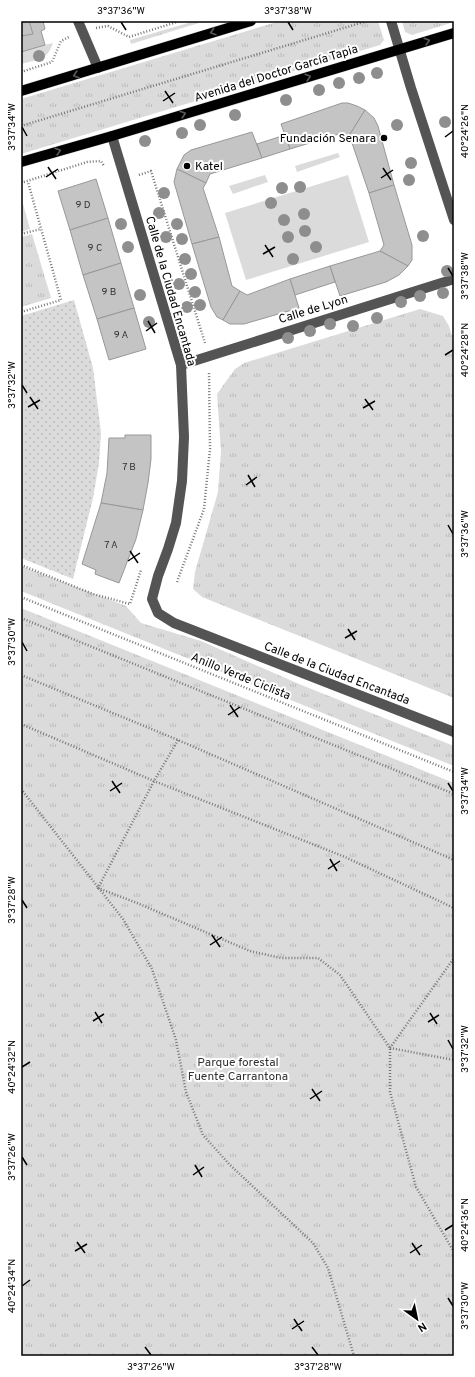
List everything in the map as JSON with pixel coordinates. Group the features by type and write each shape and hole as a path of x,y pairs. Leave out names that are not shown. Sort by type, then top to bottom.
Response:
{"main road":[{"path":"21,91 251,21"},
{"name":"Avenida del Doctor García Tapia","path":"21,162 454,33"}],"street":[{"path":"78,21 98,68"},
{"path":"391,21 454,220"},
{"name":"Calle de la Ciudad Encantada","path":"112,136 181,365 184,437 182,480 176,523 158,576 152,599 158,613 174,623 454,732"},
{"name":"Calle de Lyon","path":"181,365 454,279"}],"path":[{"path":"21,126 367,21"},
{"path":"21,184 87,162 101,161 108,172"},
{"path":"21,312 62,300 28,182"},
{"path":"21,234 41,229"},
{"path":"21,565 93,594 130,604 141,570"},
{"name":"Anillo Verde Ciclista","path":"21,597 454,772"},
{"path":"21,618 454,794"},
{"path":"21,675 178,740 454,860"},
{"path":"21,724 154,781 345,857 454,908"},
{"path":"98,888 154,781 178,740"},
{"path":"21,789 123,919 152,969 176,1040 186,1092 203,1135 229,1164 313,1243 328,1268 354,1356"},
{"path":"98,888 250,951 281,958 318,958 340,975 390,1048 390,1092 416,1186 454,1252"},
{"path":"390,1048 454,958"},
{"path":"390,1048 454,1060"}],"green space":[{"path":"195,21 205,21 131,44 130,40"},
{"path":"280,21 378,21 384,40 380,45 21,154 21,99"},
{"path":"402,21 454,22 412,35 405,32"},
{"path":"53,43 51,49 45,56 37,60 21,64 21,50"},
{"path":"338,153 340,157 297,172 295,166"},
{"path":"265,175 268,182 233,194 229,186"},
{"path":"348,175 369,242 246,280 225,213"},
{"path":"21,197 30,229 21,232"},
{"path":"32,234 51,298 21,307 21,237"},
{"path":"74,300 93,368 101,433 99,463 93,498 73,579 21,558 21,316"},
{"path":"420,309 443,316 449,326 454,343 454,698 202,597 193,589 195,572 218,492 221,451 217,394 235,369 244,363"},
{"path":"21,566 126,606 141,623 201,641 299,684 454,746 454,766 21,591"},
{"name":"Parque forestal Fuente Carrantona","path":"21,608 454,783 454,1356 21,1356"}],"building":[{"path":"21,21 43,21 45,29 41,31 45,45 21,52"},
{"path":"29,21 33,34 21,36 21,23"},
{"path":"342,103 348,103 365,110 347,139 339,134 290,149 281,124"},
{"path":"365,110 374,118 378,126 394,185 369,193 352,143 347,139"},
{"path":"252,132 262,158 210,174 206,183 177,169 184,155 191,150"},
{"path":"285,135 290,149 262,158 257,144"},
{"path":"177,169 206,183 203,188 219,237 192,244 174,182"},
{"path":"96,179 108,218 70,230 58,191"},
{"path":"394,185 412,245 412,260 408,266 380,251 384,245 369,193"},
{"path":"108,218 121,263 83,275 70,230"},
{"path":"219,237 232,286 240,291 223,320 217,317 211,307 192,244"},
{"path":"380,251 408,266 399,275 386,282 340,296 330,266"},
{"path":"121,263 134,308 97,319 83,275"},
{"path":"330,266 335,282 295,295 290,279"},
{"path":"290,279 299,308 244,324 230,324 223,320 240,291 247,295"},
{"path":"134,308 146,349 109,360 97,319"},
{"path":"125,435 151,435 151,459 143,510 101,503 107,473 109,438 125,438"},
{"path":"101,503 143,510 136,539 119,583 95,574 96,570 82,564"}],"place":[{"name":"Fundación Senara","path":"384,138"},
{"name":"Katel","path":"187,166"}]}
